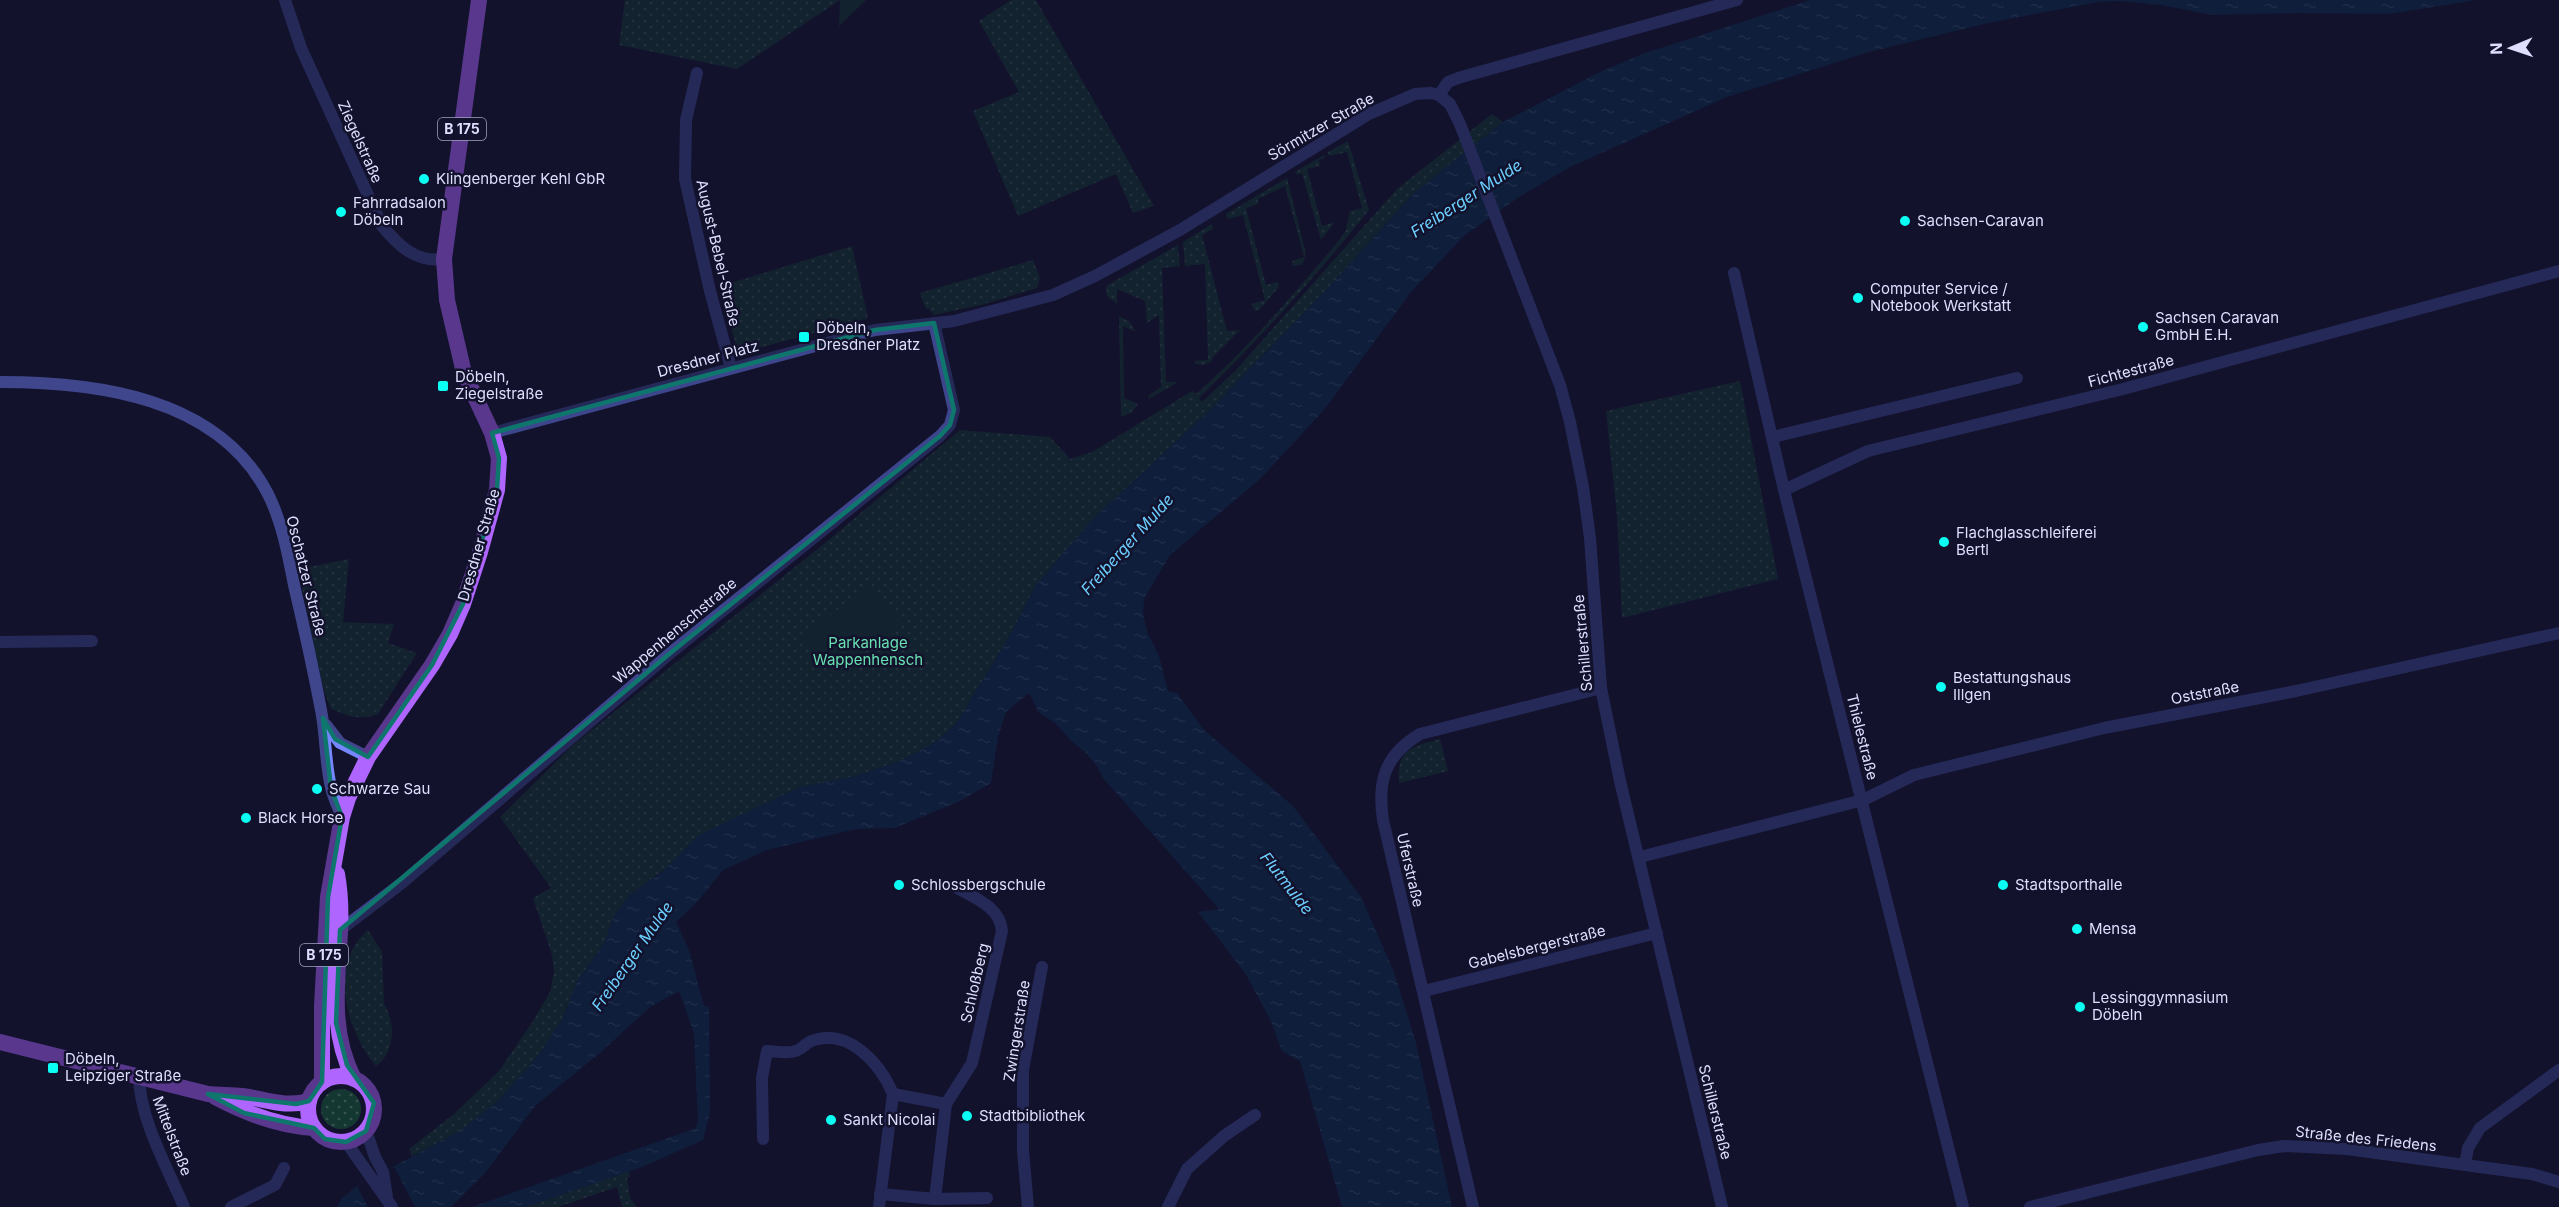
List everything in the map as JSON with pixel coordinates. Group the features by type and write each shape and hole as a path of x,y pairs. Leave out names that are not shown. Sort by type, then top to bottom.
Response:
{"main road":[{"name":"Dresdner Straße","path":"342,817 348,798 368,757 432,665 463,604 497,490 499,458 492,433 461,361 447,300 444,259 479,0"},
{"name":"Oschatzer Straße","path":"0,382 71,384 109,389 140,398 197,421 238,454 267,493 283,534 323,718 331,788 342,817"},
{"name":"Oschatzer Straße","path":"323,718 335,739 368,757"},
{"name":"B 175","path":"322,1082 328,897 342,817"},
{"name":"B 175","path":"335,862 341,899 336,1023 341,1047 354,1079"},
{"path":"0,1042 208,1094 244,1097 276,1104 296,1104 309,1101"},
{"path":"343,1076 354,1079 364,1085 374,1103 374,1114 366,1131 356,1139 346,1142 325,1139 314,1128 308,1114 309,1101 316,1087 332,1077 343,1076"},
{"path":"208,1094 244,1113 302,1128 314,1128"}],"street":[{"name":"Ziegelstraße","path":"285,0 301,48 382,226 395,242 408,252 424,259 444,259"},
{"path":"1439,95 1448,82 1458,78 1737,0"},
{"name":"August-Bebel-Straße","path":"698,73 686,120 685,179 710,291 731,368"},
{"name":"Sörmitzer Straße","path":"934,323 1007,309 1053,295 1085,281 1180,230 1369,114 1415,94 1439,95"},
{"name":"Schillerstraße","path":"1439,95 1450,104 1460,124 1560,385 1570,422 1590,538 1601,688 1722,1206"},
{"name":"Fichtestraße","path":"1784,490 1868,451 2123,389 2559,271"},
{"name":"Thielestraße","path":"1734,273 1784,490 1963,1207"},
{"name":"Dresdner Platz","path":"492,433 875,330 934,323"},
{"name":"Wappenhenschstraße","path":"340,930 402,883 674,650 940,436 950,425 954,410 934,323"},
{"path":"1773,437 2017,378"},
{"name":"Oststraße","path":"1863,800 1914,775 2104,728 2296,691 2559,633"},
{"path":"0,642 93,641"},
{"name":"Uferstraße","path":"1473,1207 1380,796 1391,760 1401,745 1420,734 1601,688"},
{"path":"1640,857 1863,800"},
{"name":"Schloßberg","path":"946,1104 972,1064 1002,932 999,915 995,911 954,886"},
{"name":"Gabelsbergerstraße","path":"1424,991 1657,933"},
{"name":"Zwingerstraße","path":"1028,1207 1023,1151 1023,1070 1042,967"},
{"path":"763,1138 762,1078 767,1051 795,1052 812,1041 837,1039 855,1045 888,1083 893,1094 880,1201 987,1198"},
{"path":"2465,1164 2468,1149 2480,1128 2559,1070"},
{"name":"Mittelstraße","path":"139,1075 139,1094 184,1207"},
{"path":"893,1094 946,1104 935,1199"},
{"path":"1168,1207 1187,1169 1224,1136 1255,1115"},
{"path":"366,1131 383,1172 389,1203"},
{"path":"346,1142 389,1203"},
{"name":"Straße des Friedens","path":"2030,1207 2258,1150 2284,1146 2347,1149 2465,1164 2532,1173 2559,1182"},
{"path":"231,1207 275,1185 284,1168"}],"highlighted area":[{"path":"934,323 954,410 950,425 940,436 674,650 340,930 336,1023 347,1065 374,1103 366,1131 346,1142 325,1139 314,1128 244,1113 208,1094 296,1104 309,1101 322,1082 328,897 342,817 331,788 323,718 335,739 368,757 432,665 463,604 497,490 499,458 492,433 875,330"}],"green space":[{"path":"625,0 840,0 737,69 619,45"},
{"path":"840,0 866,0 839,26"},
{"path":"1011,0 1036,0 1154,206 1133,213 1116,174 1018,216 973,111 1019,92 979,21"},
{"name":"Parkanlage Wappenhensch","path":"1492,114 1503,122 1414,193 1327,289 1209,411 1095,517 1035,587 1009,637 956,724 934,743 900,761 855,776 661,872 630,895 613,917 605,942 577,982 562,1020 538,1056 499,1100 460,1132 412,1156 409,1149 454,1114 499,1071 550,992 554,972 552,955 533,898 551,888 500,817 573,745 825,543 960,430 1050,437 1070,459 1092,452 1192,391 1196,394 1253,338 1341,238 1346,230 1350,211 1362,208 1347,152 1329,156 1328,152 1348,141 1369,210 1287,307 1199,398 1202,402 1236,370 1397,189"},
{"path":"1324,155 1325,157 1319,160 1320,166 1307,169 1322,226 1335,222 1321,240 1302,173 1297,175 1295,172"},
{"path":"1287,178 1306,254 1302,265 1293,266 1292,261 1304,257 1285,186 1258,199 1258,204 1246,208 1266,285 1278,282 1279,287 1259,310 1255,311 1251,304 1265,300 1243,215 1228,219 1226,214"},
{"path":"1212,224 1213,229 1202,235 1227,331 1240,330 1212,358 1212,361 1204,365 1195,364 1195,361 1208,360 1205,264 1185,266 1183,242"},
{"path":"1178,245 1180,266 1162,268 1166,382 1178,382 1149,399 1148,396 1161,387 1159,315 1147,323 1145,301 1117,289 1117,304 1107,296 1106,286"},
{"path":"852,246 868,318 738,354 721,286"},
{"path":"1033,260 1040,278 1037,288 981,305 934,315 926,309 920,293"},
{"path":"1119,316 1129,321 1136,332 1123,326 1124,398 1138,404 1131,413 1121,417"},
{"path":"1740,381 1778,579 1622,618 1617,515 1606,411"},
{"path":"349,559 343,622 394,624 388,643 417,653 378,714 365,717 349,716 331,709 324,691 298,569"},
{"path":"869,585 900,624 833,677 802,637"},
{"path":"1440,739 1448,771 1399,783 1400,763 1408,751"},
{"path":"368,930 382,952 384,1004 392,1028 387,1053 376,1066 356,1035 346,998 345,979 348,961 356,944"},
{"path":"341,1089 355,1095 361,1109 355,1123 341,1129 327,1123 321,1109 327,1095"},
{"path":"629,1171 630,1177 627,1178 630,1198 637,1207 622,1207 617,1187 558,1207 526,1207"}],"water":[{"path":"1810,0 2476,0 2389,14 2212,15 2161,5 2119,1 2098,2 1988,23 1869,52 1727,97 1570,167 1519,197 1465,235 1411,292 1324,410 1260,479 1170,555 1144,599 1143,615 1148,634 1159,656 1168,691 1177,693 1204,730 1293,806 1361,897 1394,972 1416,1043 1452,1207 1342,1207 1300,1061 1282,1051 1271,1021 1245,973 1198,912 1219,909 1103,778 1097,766 1085,752 1071,741 1055,723 1039,713 1029,693 1006,712 998,737 991,783 960,801 895,828 856,829 767,850 723,870 698,901 676,922 689,950 704,1006 709,1007 710,1112 703,1140 642,1167 526,1207 472,1207 694,1129 698,1123 694,1033 679,991 650,1007 601,1052 535,1106 485,1173 451,1207 337,1207 342,1198 357,1186 460,1131 499,1100 538,1056 562,1020 577,982 605,942 613,917 630,895 662,872 699,835 800,787 855,776 900,761 934,743 956,724 1009,637 1035,587 1063,553 1095,517 1209,411 1327,289 1414,193 1503,122 1600,72 1645,53"}],"pier":[{"path":"394,1167 415,1207 368,1207 357,1186"}],"place":[{"name":"Klingenberger Kehl GbR","path":"424,179"},
{"name":"Fahrradsalon Döbeln","path":"341,212"},
{"name":"Sachsen-Caravan","path":"1905,221"},
{"name":"Computer Service / Notebook Werkstatt","path":"1858,298"},
{"name":"Sachsen Caravan GmbH E.H.","path":"2143,327"},
{"name":"Döbeln, Dresdner Platz","path":"804,337"},
{"name":"Döbeln, Ziegelstraße","path":"443,386"},
{"name":"Flachglasschleiferei Bertl","path":"1944,542"},
{"name":"Bestattungshaus Illgen","path":"1941,687"},
{"name":"Schwarze Sau","path":"317,789"},
{"name":"Black Horse","path":"246,818"},
{"name":"Schlossbergschule","path":"899,885"},
{"name":"Stadtsporthalle","path":"2003,885"},
{"name":"Mensa","path":"2077,929"},
{"name":"Lessinggymnasium Döbeln","path":"2080,1007"},
{"name":"Döbeln, Leipziger Straße","path":"53,1068"},
{"name":"Stadtbibliothek","path":"967,1116"},
{"name":"Sankt Nicolai","path":"831,1120"}],"water label":[{"name":"Freiberger Mulde","path":"1466,198"},
{"name":"Freiberger Mulde","path":"1127,544"},
{"name":"Flutmulde","path":"1287,883"},
{"name":"Freiberger Mulde","path":"632,956"}]}
